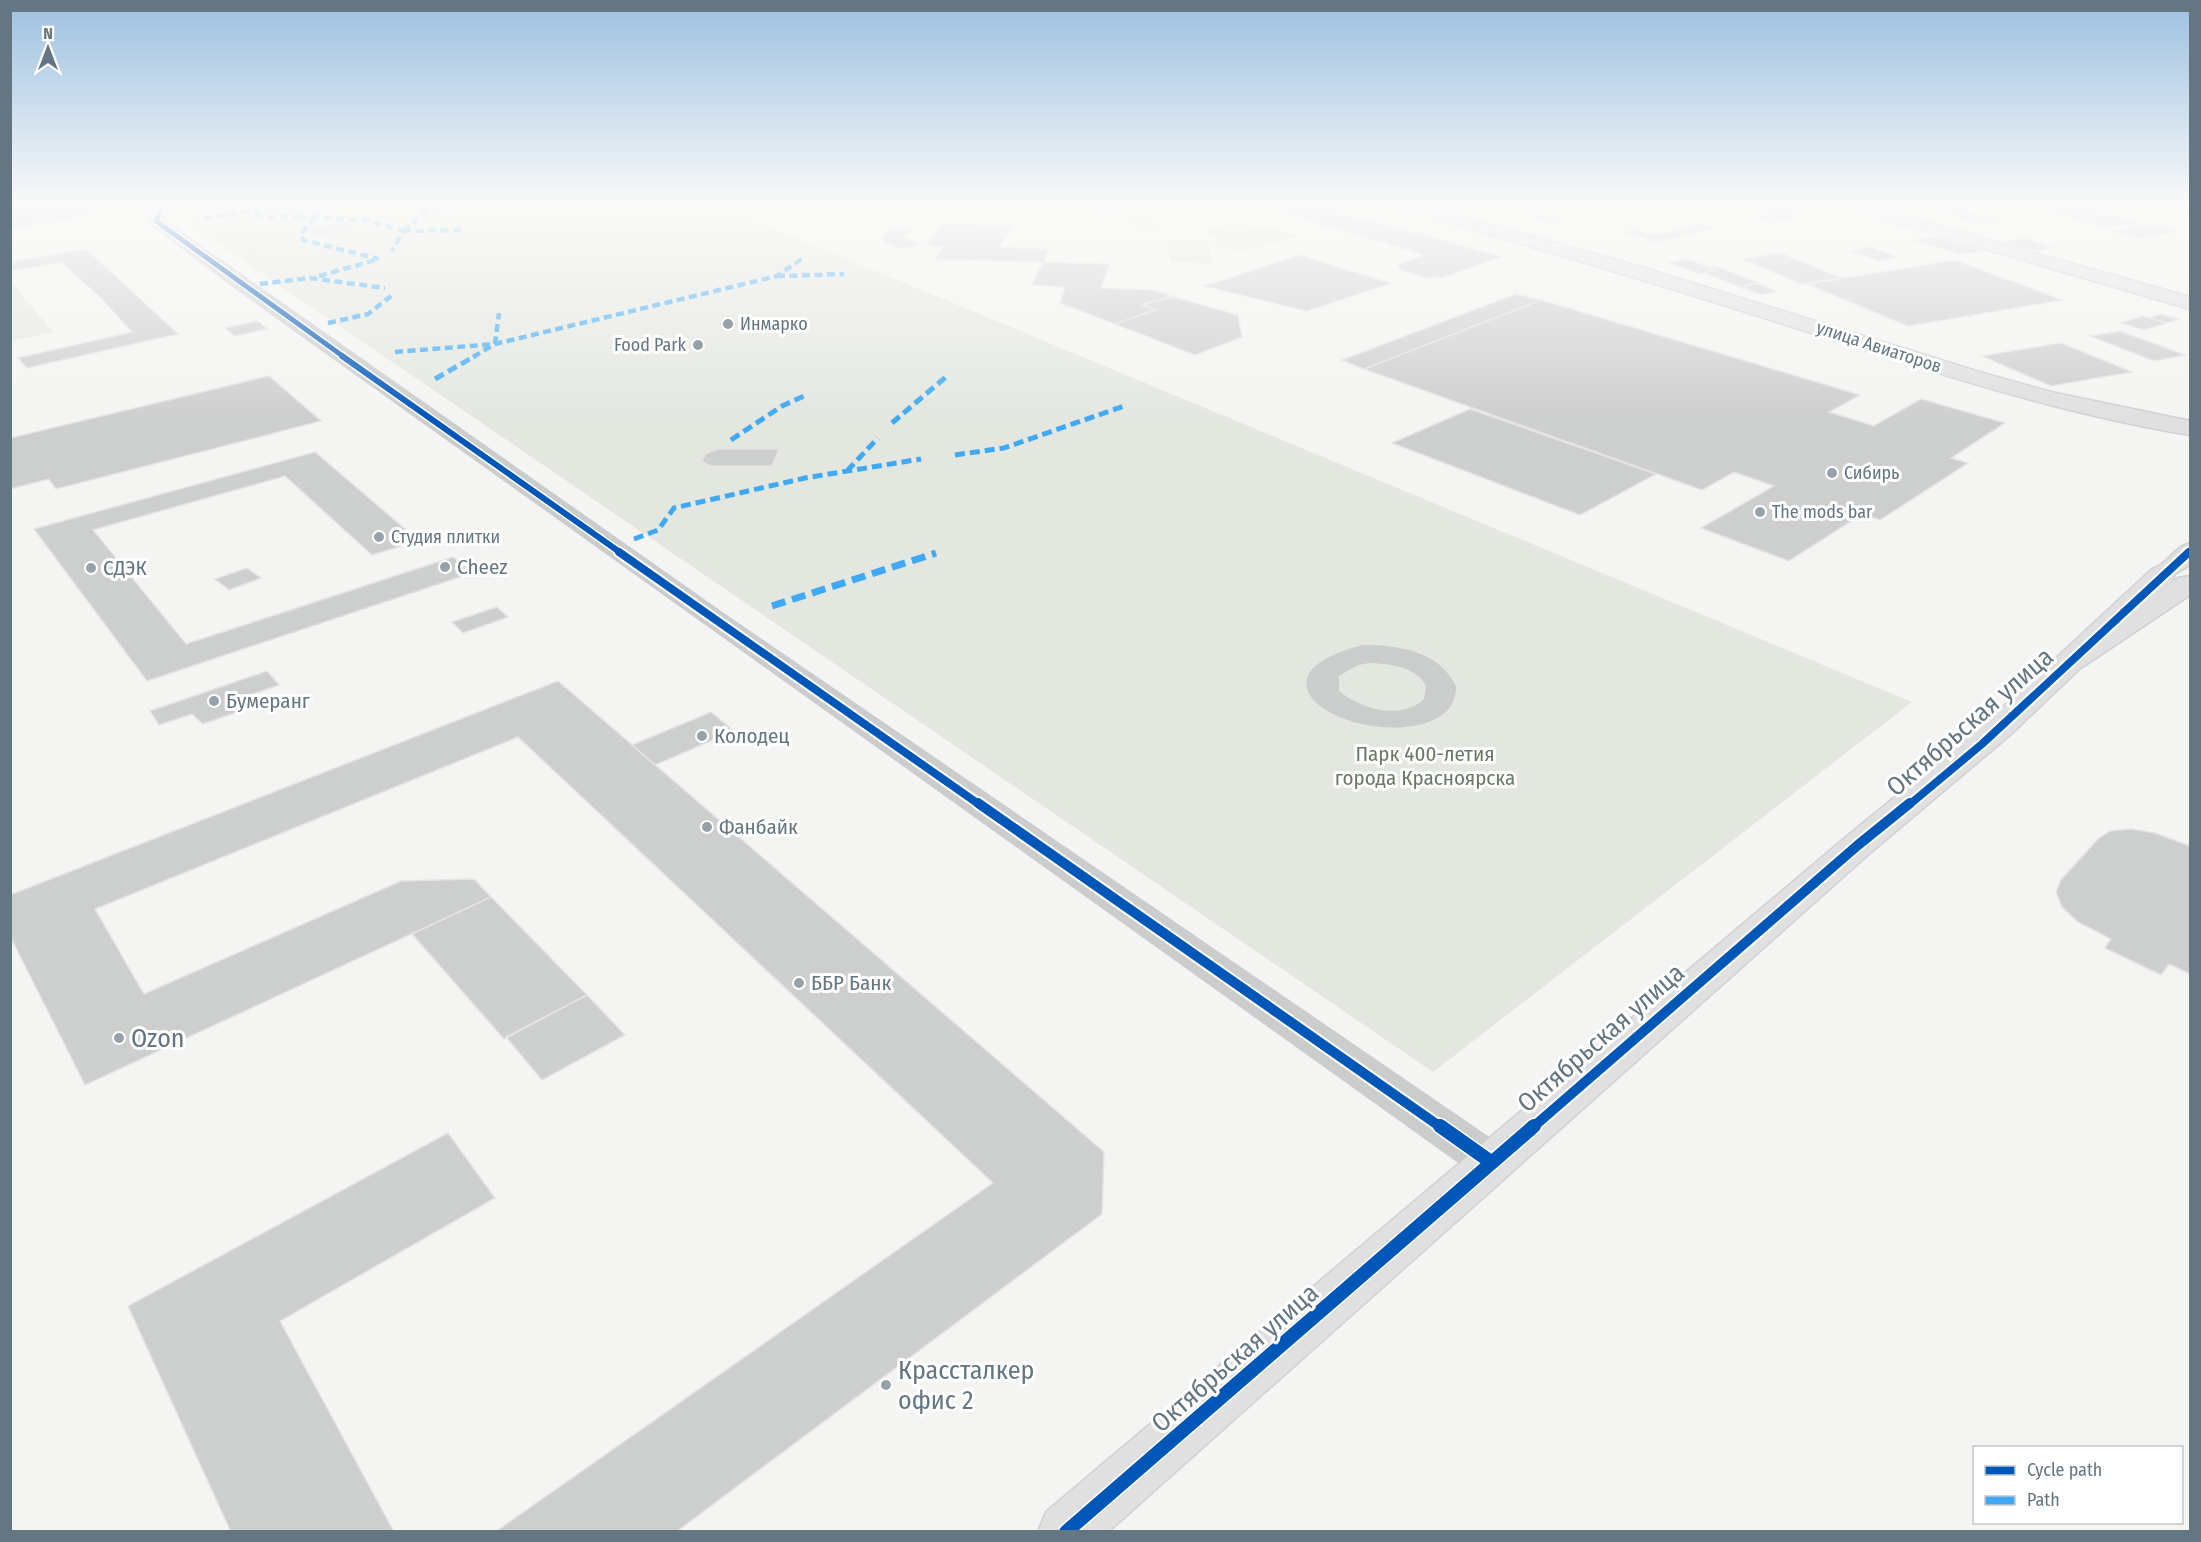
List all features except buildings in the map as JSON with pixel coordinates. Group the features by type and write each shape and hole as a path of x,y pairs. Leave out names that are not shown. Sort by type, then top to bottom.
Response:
{"main road":[{"name":"улица Авиаторов","path":"1650,276 1975,378 2058,400 2190,428"},
{"path":"2096,276 2190,303"},
{"name":"Октябрьская улица","path":"1066,1532 1858,845 1956,765 2029,697 2074,660 2127,606 2178,569"}],"street":[{"path":"229,276 714,619 1491,1162"}],"green space":[{"name":"Парк 400-летия города Красноярска","path":"266,276 888,276 1912,702 1433,1072"},
{"path":"11,282 53,332 11,341"}],"marked path":[{"path":"435,379 495,344 777,276"},
{"path":"260,284 310,278 385,288"},
{"path":"328,323 368,314 395,293"},
{"path":"395,352 495,344 499,313"},
{"path":"892,423 947,376"},
{"path":"731,440 782,406 804,396"},
{"path":"955,455 1004,448 1127,405"},
{"path":"847,471 878,438"},
{"path":"634,539 658,530 674,508 805,478 921,459"},
{"path":"772,606 936,553"}],"cycle path":[{"path":"230,276 714,619 1491,1162"},
{"path":"1066,1532 1858,845 1965,759 2117,616 2190,551"}],"place":[{"name":"Инмарко","path":"728,324"},
{"name":"Food Park","path":"698,345"},
{"name":"Сибирь","path":"1832,473"},
{"name":"The mods bar","path":"1760,512"},
{"name":"Студия плитки","path":"379,537"},
{"name":"Cheez","path":"445,567"},
{"name":"СДЭК","path":"91,568"},
{"name":"Бумеранг","path":"214,701"},
{"name":"Колодец","path":"702,736"},
{"name":"Фанбайк","path":"707,827"},
{"name":"ББР Банк","path":"799,983"},
{"name":"Ozon","path":"119,1038"},
{"name":"Крассталкер офис 2","path":"886,1385"}]}
